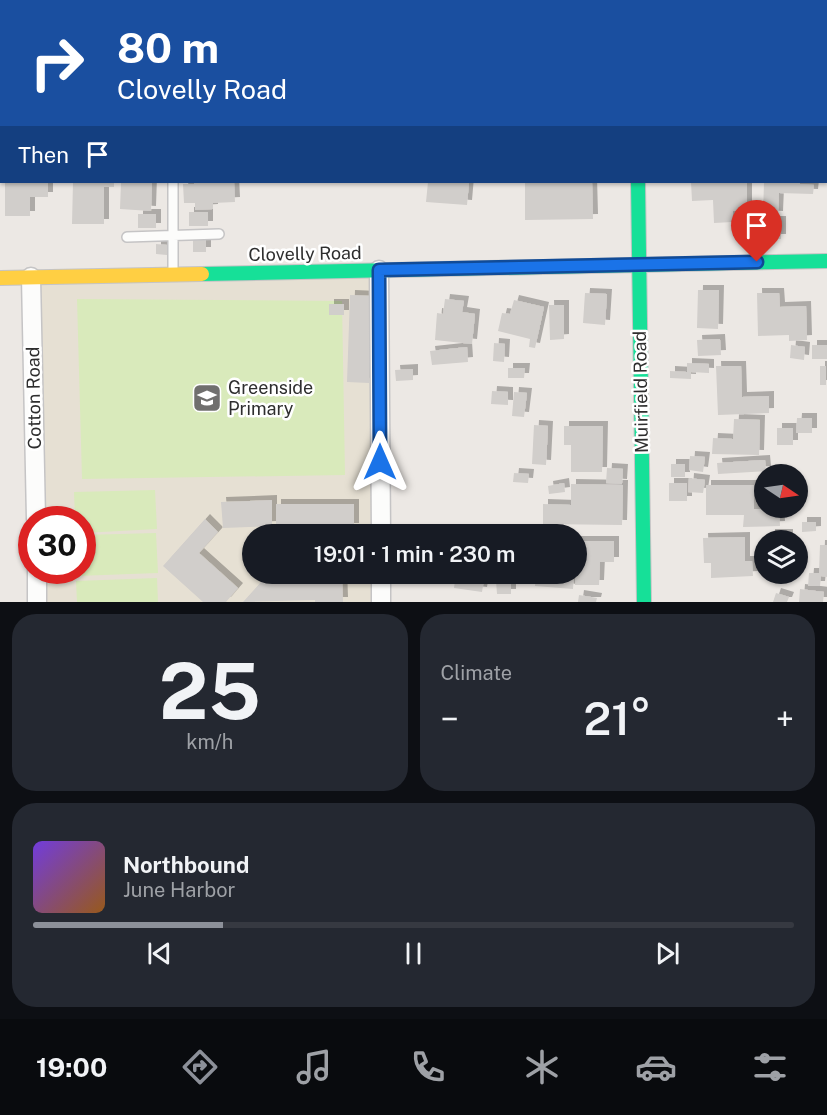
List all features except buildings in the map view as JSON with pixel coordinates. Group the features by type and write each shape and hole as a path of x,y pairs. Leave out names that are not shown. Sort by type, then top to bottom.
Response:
{"street":[{"name":"Muirfield Road","path":"638,183 644,602"},
{"name":"Clovelly Road","path":"0,278 827,261"},
{"path":"379,270 381,524"},
{"name":"Cotton Road","path":"31,277 36,506"},
{"path":"37,584 38,602"},
{"path":"381,584 381,602"}],"lane":[{"path":"173,183 173,274"},
{"path":"127,237 219,234"}],"shaded area":[{"name":"Greenside Primary","path":"379,270 381,524 242,524 242,584 381,584 381,602 37,602 37,584 96,584 96,506 36,506 31,277"}],"green space":[{"path":"77,299 342,301 345,475 82,479"},
{"path":"155,490 157,529 96,532 96,506 75,506 74,492"},
{"path":"156,533 158,573 96,575 96,535"},
{"path":"157,578 158,602 77,602 76,584 96,584 96,580"}],"traffic: fast":[{"path":"638,183 644,602"},
{"path":"202,274 827,261"}],"traffic: slow":[{"path":"0,278 202,274"}],"place":[{"name":"Greenside Primary","path":"207,398"}],"route":[{"path":"380,462 379,270 757,262"}]}
